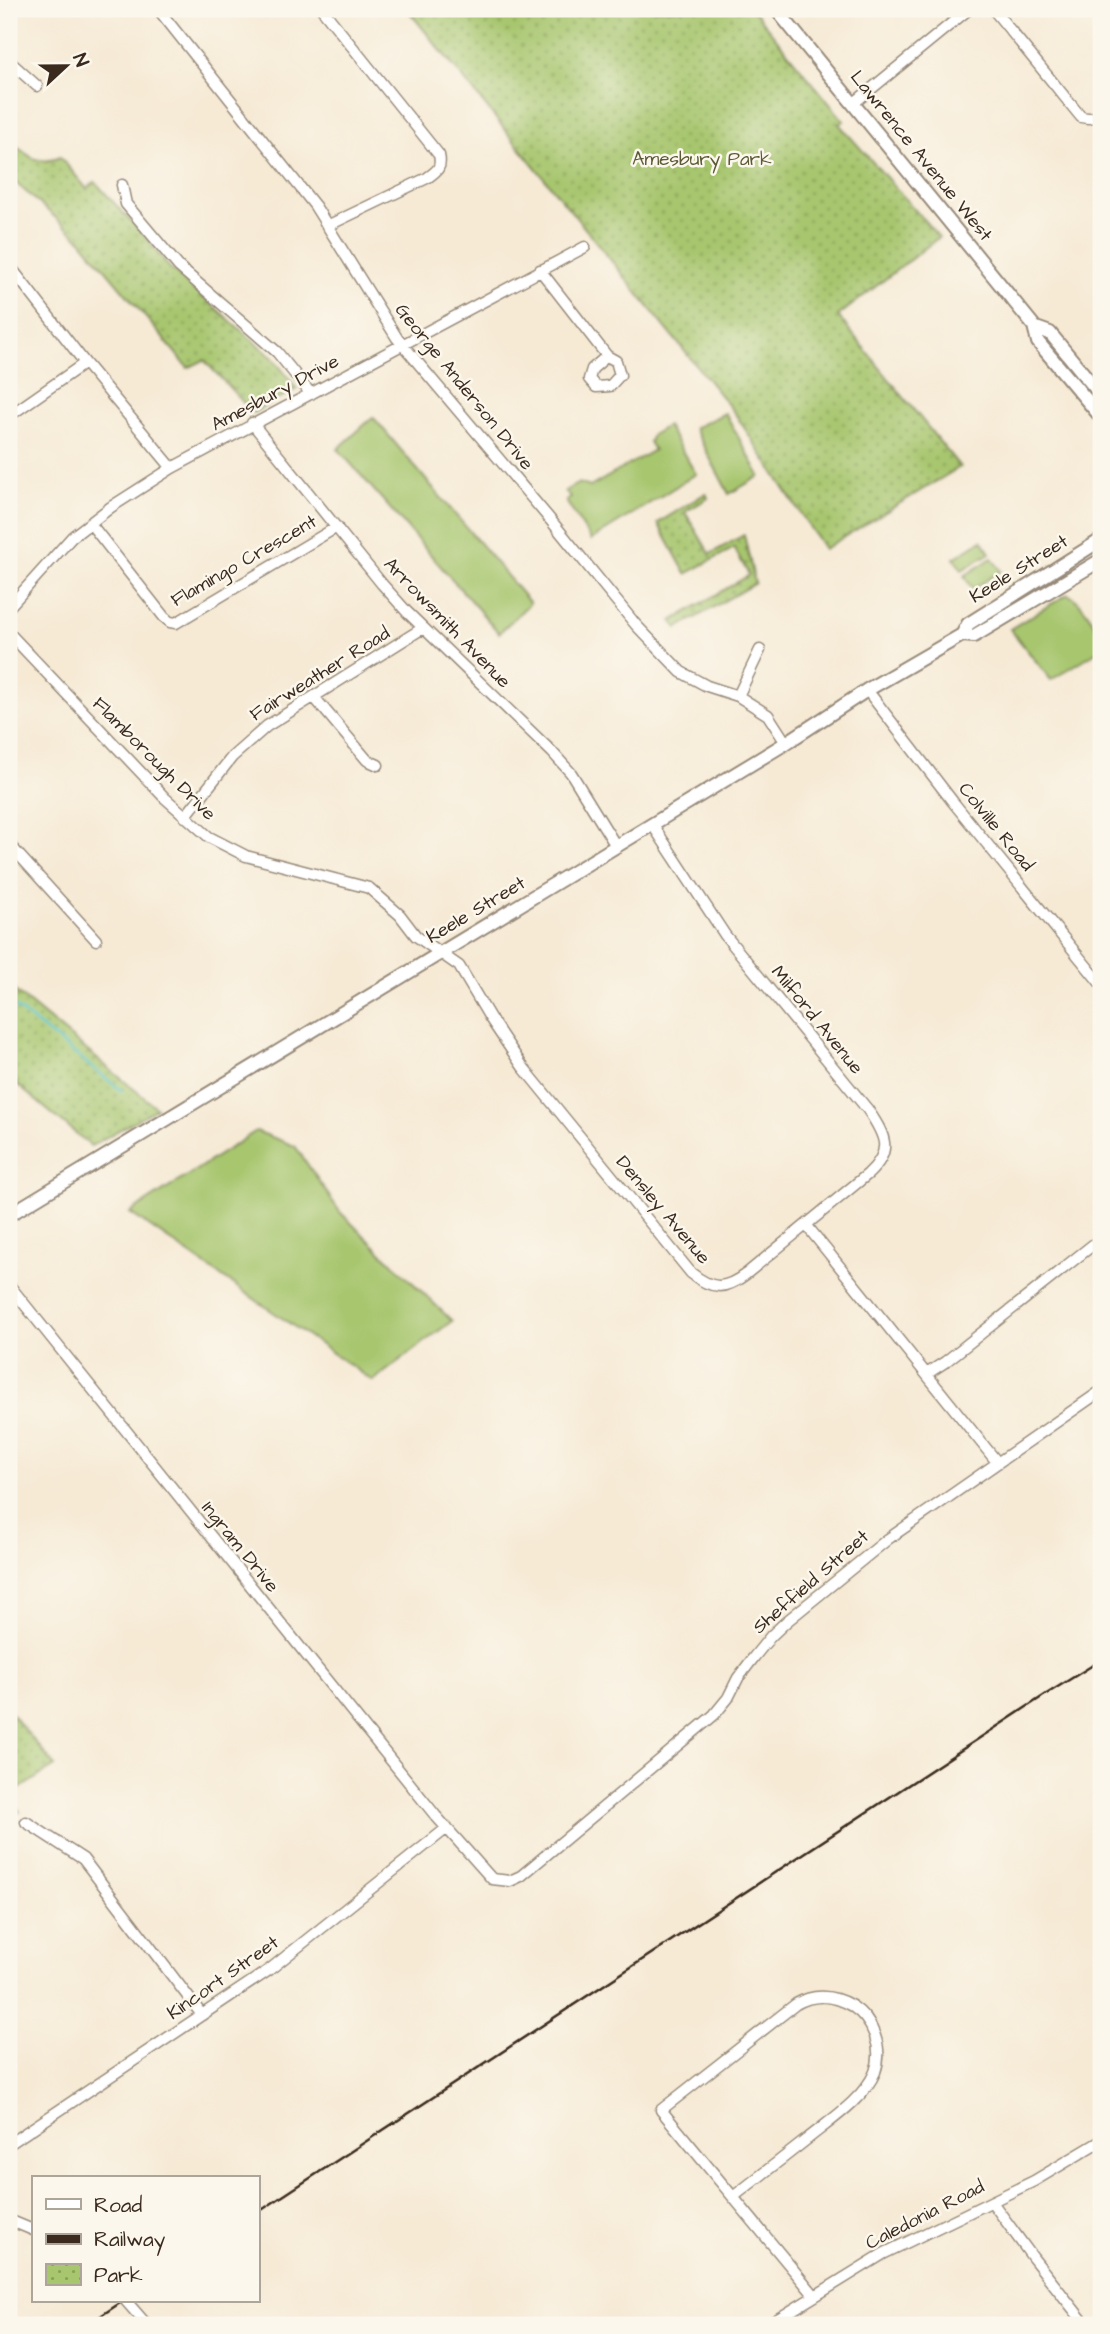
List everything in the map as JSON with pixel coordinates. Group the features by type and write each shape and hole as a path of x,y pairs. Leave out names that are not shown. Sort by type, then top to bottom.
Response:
{"main road":[{"name":"Lawrence Avenue West","path":"776,9 1036,328 1038,341 1101,417"},
{"name":"Lawrence Avenue West","path":"1036,328 1051,333 1101,395"},
{"name":"Keele Street","path":"9,1215 786,743 867,690 962,635 968,624 1101,540"},
{"name":"Keele Street","path":"962,635 974,636 1101,560"},
{"path":"1064,564 1073,577"}],"street":[{"name":"George Anderson Drive","path":"158,9 300,185 403,345 636,625 681,672 707,686 738,696 768,715 786,743"},
{"path":"322,9 439,155 441,163 438,171 427,178 327,226"},
{"path":"854,103 969,9"},
{"path":"993,9 1081,117 1096,117 1101,112"},
{"path":"9,61 37,86"},
{"path":"122,185 127,204 179,267 276,352 311,394"},
{"name":"Amesbury Drive","path":"9,607 72,537 172,468 585,247"},
{"path":"9,265 172,468"},
{"path":"540,270 607,356"},
{"path":"9,416 85,363"},
{"name":"Arrowsmith Avenue","path":"252,424 382,584 423,628 571,773 616,846"},
{"name":"Flamingo Crescent","path":"90,523 164,617 176,623 337,527"},
{"name":"Fairweather Road","path":"185,817 213,778 240,749 267,726 423,628"},
{"name":"Flamborough Drive","path":"9,633 185,817 209,837 246,856 369,888 400,915 416,936 440,954"},
{"path":"738,696 760,650"},
{"name":"Colville Road","path":"867,690 953,802 1101,984"},
{"path":"314,697 367,760 378,765"},
{"name":"Milford Avenue","path":"652,824 725,934 880,1128 885,1147 878,1164 807,1226"},
{"path":"9,844 96,940"},
{"name":"Densley Avenue","path":"440,954 459,966 523,1067 682,1263 702,1282 727,1286 807,1226"},
{"path":"807,1226 997,1462"},
{"path":"928,1373 1099,1240"},
{"name":"Ingram Drive","path":"9,1285 207,1534 447,1828"},
{"name":"Sheffield Street","path":"447,1828 492,1879 510,1881 521,1876 708,1721 728,1698 738,1678 754,1657 787,1621 888,1539 1101,1391"},
{"path":"26,1822 83,1859 202,2015"},
{"name":"Kincort Street","path":"9,2144 269,1970 447,1828"},
{"path":"733,2197 844,2110 866,2087 875,2073 878,2053 874,2034 856,2009 832,1997 816,1996 804,1999 661,2110 733,2197 815,2296"},
{"name":"Caledonia Road","path":"768,2325 907,2241 1034,2181 1101,2141"},
{"path":"992,2202 1086,2325"},
{"path":"9,2220 32,2230"},
{"path":"127,2302 147,2325"}],"green space":[{"name":"Amesbury Park","path":"407,9 752,9 844,121 839,124 939,237 838,316 960,467 824,549 734,412"},
{"path":"9,140 38,160 60,157 87,189 95,182 170,268 273,358 297,389 253,413 204,360 188,368 80,239 9,177"},
{"path":"725,413 760,476 729,494 694,428"},
{"path":"373,417 530,603 499,633 338,449"},
{"path":"667,426 696,474 591,540 566,501 571,498 565,491 579,483 590,487 654,450 649,442 652,435"},
{"path":"706,493 708,498 685,512 710,554 744,535 755,583 678,628 672,621 749,575 734,548 686,574 658,523"},
{"path":"982,540 990,553 962,570 954,558"},
{"path":"992,558 1001,571 973,589 964,576"},
{"path":"1068,594 1091,618 1101,649 1051,680 1010,629"},
{"path":"9,986 157,1108 91,1146 9,1078"},
{"path":"256,1131 295,1146 340,1212 452,1321 373,1381 130,1213"},
{"path":"9,1711 55,1766 10,1795 20,1812 9,1813"}],"waterway":[{"path":"9,1002 122,1091"}],"railway":[{"path":"259,2212 1101,1660"},
{"path":"87,2325 122,2302"}]}
